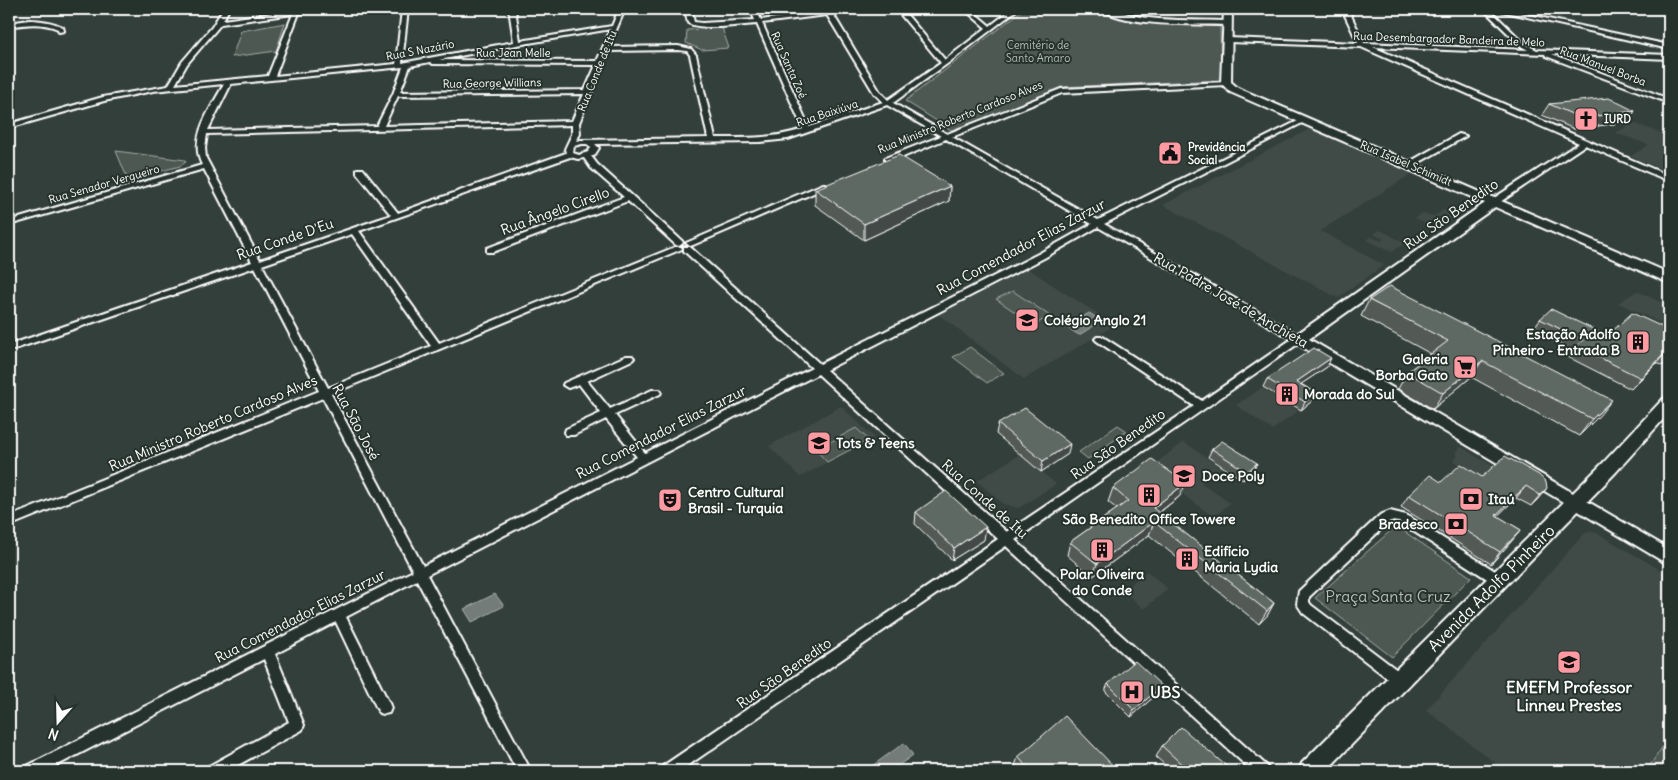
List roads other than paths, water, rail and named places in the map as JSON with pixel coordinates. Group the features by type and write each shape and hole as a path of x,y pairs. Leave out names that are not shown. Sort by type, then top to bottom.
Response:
{"main road":[{"name":"Avenida Adolfo Pinheiro","path":"1310,771 1499,580 1669,403"}],"street":[{"path":"170,87 184,63 217,25 226,9"},
{"path":"217,25 317,9"},
{"path":"380,126 396,94 403,65 405,9"},
{"path":"512,9 517,43"},
{"name":"Rua Conde de Itu","path":"576,134 575,124 622,9"},
{"path":"688,9 691,23 702,25 759,22 829,11 857,9"},
{"name":"Rua Santa Zoé","path":"753,9 807,130"},
{"path":"899,9 945,63"},
{"path":"967,9 989,28"},
{"name":"Rua Baixiúva","path":"613,143 760,140 785,137 888,103 945,63 1015,9"},
{"path":"1103,9 1121,16 1137,19 1227,23"},
{"path":"1226,83 1229,40 1228,9"},
{"path":"1345,9 1362,45 1669,179"},
{"name":"Rua Manuel Borba","path":"1486,9 1523,45 1669,101"},
{"path":"1495,9 1669,47"},
{"name":"Rua Padre José de Anchieta","path":"829,11 877,92 888,103 1299,339 1669,558"},
{"path":"270,79 297,13"},
{"path":"9,25 31,22 53,24 61,28 61,31"},
{"name":"Rua S Nazário","path":"9,126 103,99 170,87 403,65 508,44 614,27"},
{"name":"Rua Desembargador Bandeira de Melo","path":"1229,40 1669,57"},
{"path":"504,63 508,44"},
{"path":"606,49 678,48 689,50 693,55 712,140"},
{"name":"Rua Jean Melle","path":"426,61 460,64 600,63"},
{"name":"Rua São José","path":"228,83 204,132 200,151 206,166 524,771"},
{"name":"Rua Isabel Schimidt","path":"1226,83 1234,90 1669,278"},
{"name":"Rua Ministro Roberto Cardoso Alves","path":"884,162 1061,90 1226,83"},
{"name":"Rua George Willians","path":"396,94 588,92"},
{"name":"Rua Comendador Elias Zarzur","path":"32,771 1041,256 1099,223 1304,120"},
{"path":"204,132 380,126 575,124"},
{"path":"594,150 594,146 576,134 571,149 574,156 587,156 594,150 613,143"},
{"path":"1408,165 1462,136"},
{"path":"587,142 613,143"},
{"name":"Rua Conde D'Eu","path":"9,348 396,216 587,142"},
{"name":"Rua São Benedito","path":"668,771 1299,339 1494,202 1585,142"},
{"name":"Rua Conde de Itu","path":"587,156 594,166 629,198 820,368 1262,771"},
{"name":"Rua Senador Vergueiro","path":"9,223 206,166"},
{"path":"360,171 396,216"},
{"name":"Rua Ministro Roberto Cardoso Alves","path":"9,522 683,246 839,180"},
{"name":"Rua Ângelo Cirello","path":"490,250 629,198"},
{"path":"354,230 436,346"},
{"path":"1100,339 1201,405"},
{"path":"568,385 629,358"},
{"path":"580,379 643,458"},
{"path":"570,432 656,392"},
{"path":"1400,680 1307,609 1303,604 1303,595 1384,518 1390,516 1402,518 1499,580"},
{"path":"338,614 384,708"},
{"path":"214,771 297,725 268,650"}],"place":[{"name":"IURD","path":"1586,119"},
{"name":"Previdência Social","path":"1170,153"},
{"name":"Colégio Anglo 21","path":"1027,320"},
{"name":"Estação Adolfo Pinheiro - Entrada B","path":"1638,342"},
{"name":"Galeria Borba Gato","path":"1465,367"},
{"name":"Morada do Sul","path":"1287,394"},
{"name":"Tots & Teens","path":"819,443"},
{"name":"Doce Poly","path":"1184,476"},
{"name":"São Benedito Office Towere","path":"1149,495"},
{"name":"Itaú","path":"1471,499"},
{"name":"Centro Cultural Brasil - Turquia","path":"670,500"},
{"name":"Bradesco","path":"1456,524"},
{"name":"Polar Oliveira do Conde","path":"1102,550"},
{"name":"Edifício Maria Lydia","path":"1187,559"},
{"name":"EMEFM Professor Linneu Prestes","path":"1569,662"},
{"name":"UBS","path":"1132,692"}],"park label":[{"name":"Cemitério de Santo Amaro","path":"1038,51"},
{"name":"Praça Santa Cruz","path":"1388,596"}]}
